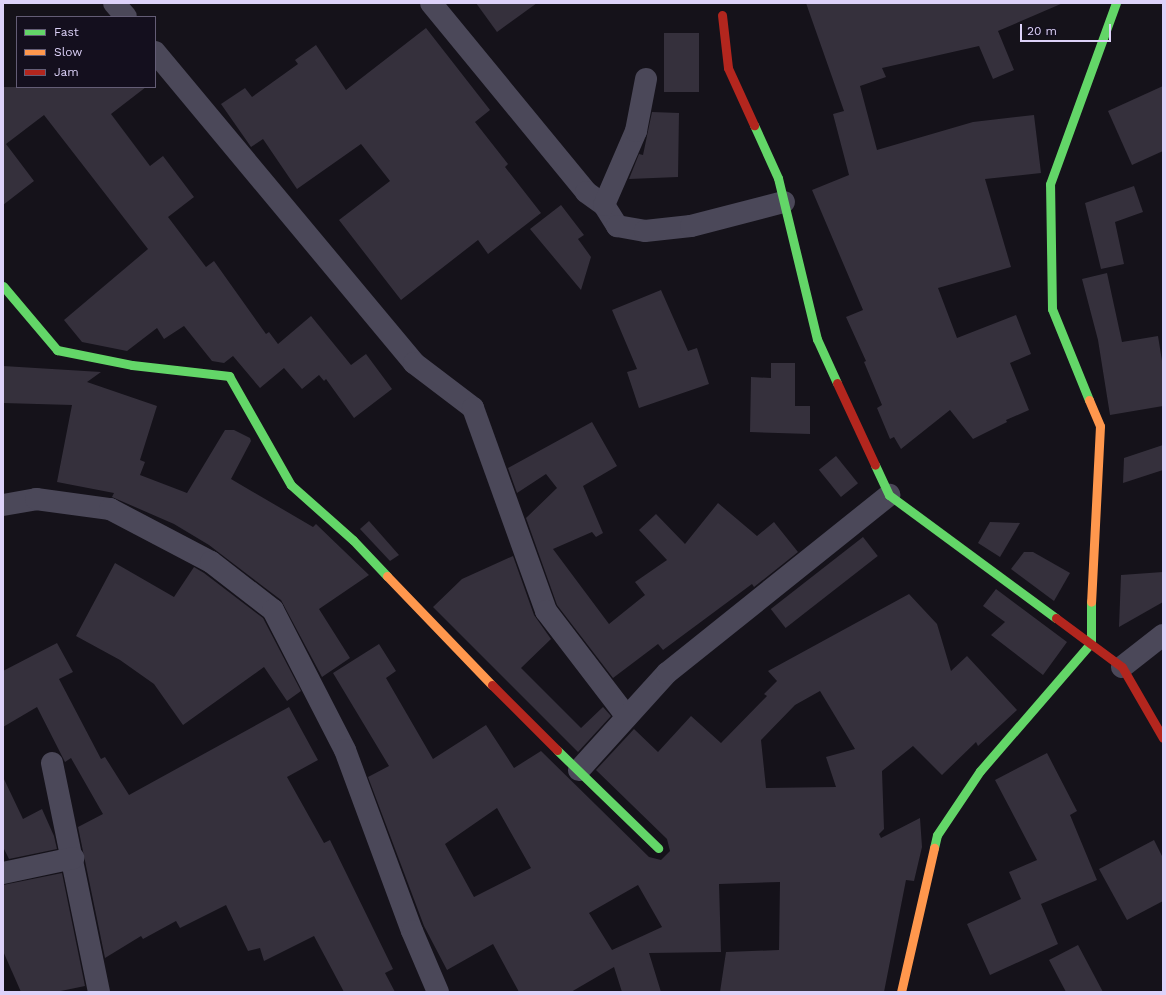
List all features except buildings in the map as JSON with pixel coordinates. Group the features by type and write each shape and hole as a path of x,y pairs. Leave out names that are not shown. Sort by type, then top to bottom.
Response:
{"street":[{"path":"114,3 125,16"},
{"path":"431,3 586,192 604,205 617,226 646,231 691,226 784,202"},
{"path":"901,992 937,835 980,771 1091,644 1092,552 1100,426 1052,309 1050,184 1116,3"},
{"path":"722,15 728,68 778,178 818,340 888,495 1122,667 1163,738"},
{"path":"156,53 414,363 473,408 546,612 627,717"},
{"path":"604,205 636,131 646,79"},
{"path":"3,286 57,350 132,365 229,376 291,486 353,540 463,657 658,848"},
{"path":"579,770 667,673 888,495"},
{"path":"3,505 36,499 110,509 211,562 274,610 345,750 412,931 438,992"},
{"path":"1122,667 1163,635"},
{"path":"52,763 73,858 99,992"},
{"path":"3,873 73,858"}],"traffic: fast":[{"path":"1089,400 1052,309 1050,184 1116,3"},
{"path":"754,125 778,178 817,339 837,383"},
{"path":"3,286 57,350 132,365 229,376 291,485 353,540 387,576"},
{"path":"875,465 889,495 1056,618"},
{"path":"934,848 937,835 980,771 1091,643 1091,602"},
{"path":"557,750 658,848"}],"traffic: slow":[{"path":"1089,400 1100,426 1091,602"},
{"path":"387,576 492,685"},
{"path":"901,992 934,848"}],"traffic: jam":[{"path":"722,15 728,68 754,125"},
{"path":"837,383 875,465"},
{"path":"1056,618 1122,667 1163,738"},
{"path":"492,685 557,750"}]}
